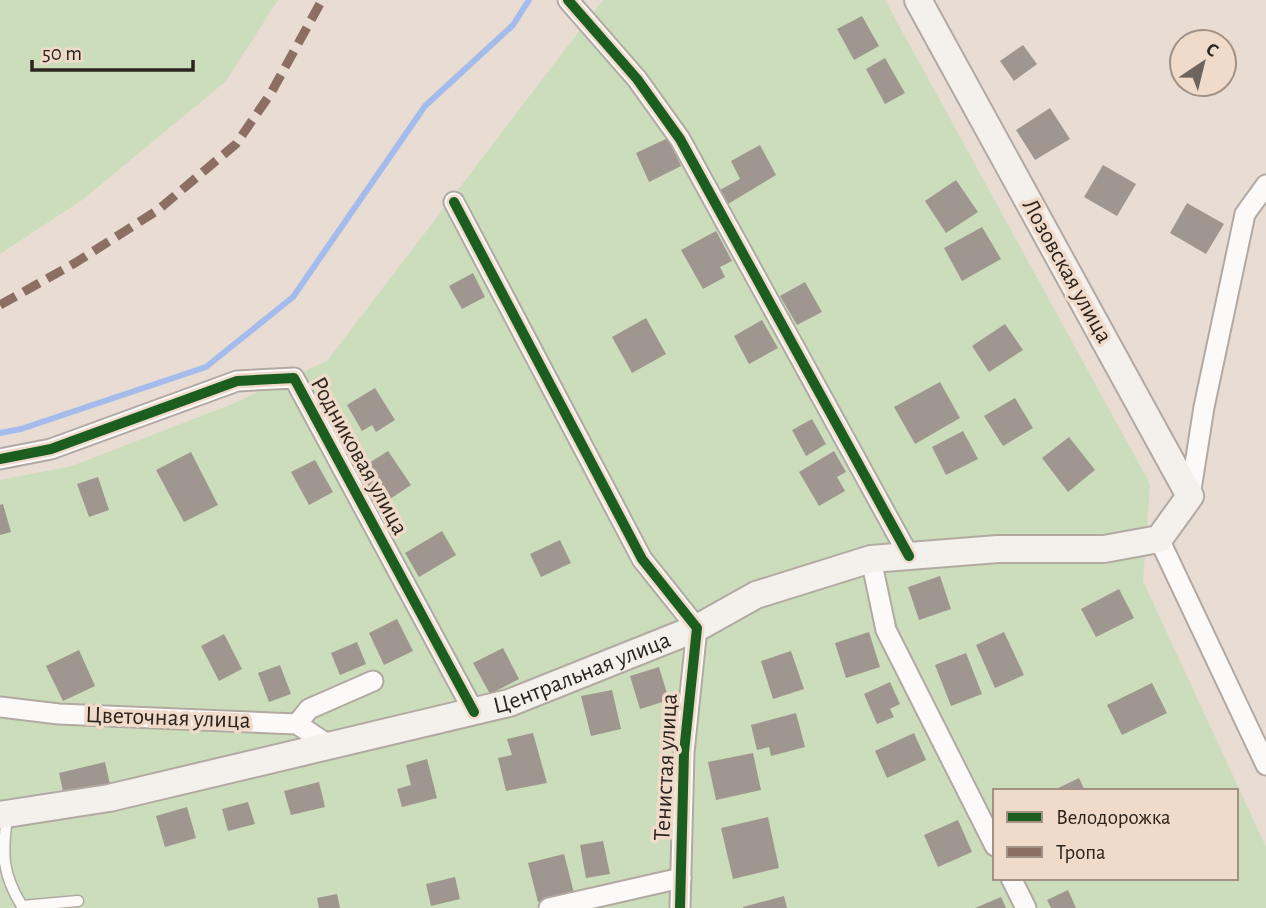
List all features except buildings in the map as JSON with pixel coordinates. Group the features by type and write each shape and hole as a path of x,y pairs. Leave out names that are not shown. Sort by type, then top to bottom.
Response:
{"main road":[{"name":"Лозовская улица","path":"918,0 1190,496"},
{"path":"1159,539 1190,496"},
{"name":"Центральная улица","path":"4,814 109,798 509,703 697,628 756,595 871,559 998,549 1104,549 1159,539"}],"street":[{"path":"568,0 638,79 680,139 909,556"},
{"path":"1190,496 1204,407 1245,214 1266,185"},
{"path":"454,202 642,559 697,628"},
{"name":"Родниковая улица","path":"0,459 51,449 237,381 294,378 474,712"},
{"path":"1159,539 1266,765"},
{"path":"871,559 886,630 993,842"},
{"name":"Тенистая улица","path":"680,908 684,752 697,628"},
{"path":"330,746 297,724 309,709 373,681"},
{"name":"Цветочная улица","path":"0,707 59,714 297,724"},
{"path":"548,908 681,878"},
{"path":"1012,880 1026,908"}],"lane":[{"path":"4,814 2,853 10,887 22,906 78,901"}],"green space":[{"path":"0,0 278,0 225,82 82,200 0,254"},
{"path":"603,0 885,0 1150,484 1143,581 1266,847 1266,908 0,908 0,480 72,466 230,405 327,361"}],"waterway":[{"path":"0,433 21,429 206,367 293,297 425,106 513,25 529,0"}],"marked path":[{"path":"0,305 75,263 158,210 236,144 271,93 322,0"}],"cycle path":[{"path":"568,0 637,79 680,139 909,556"},
{"path":"454,202 642,559 697,628 684,752 680,908"},
{"path":"0,459 51,449 237,381 294,378 474,712"}]}
